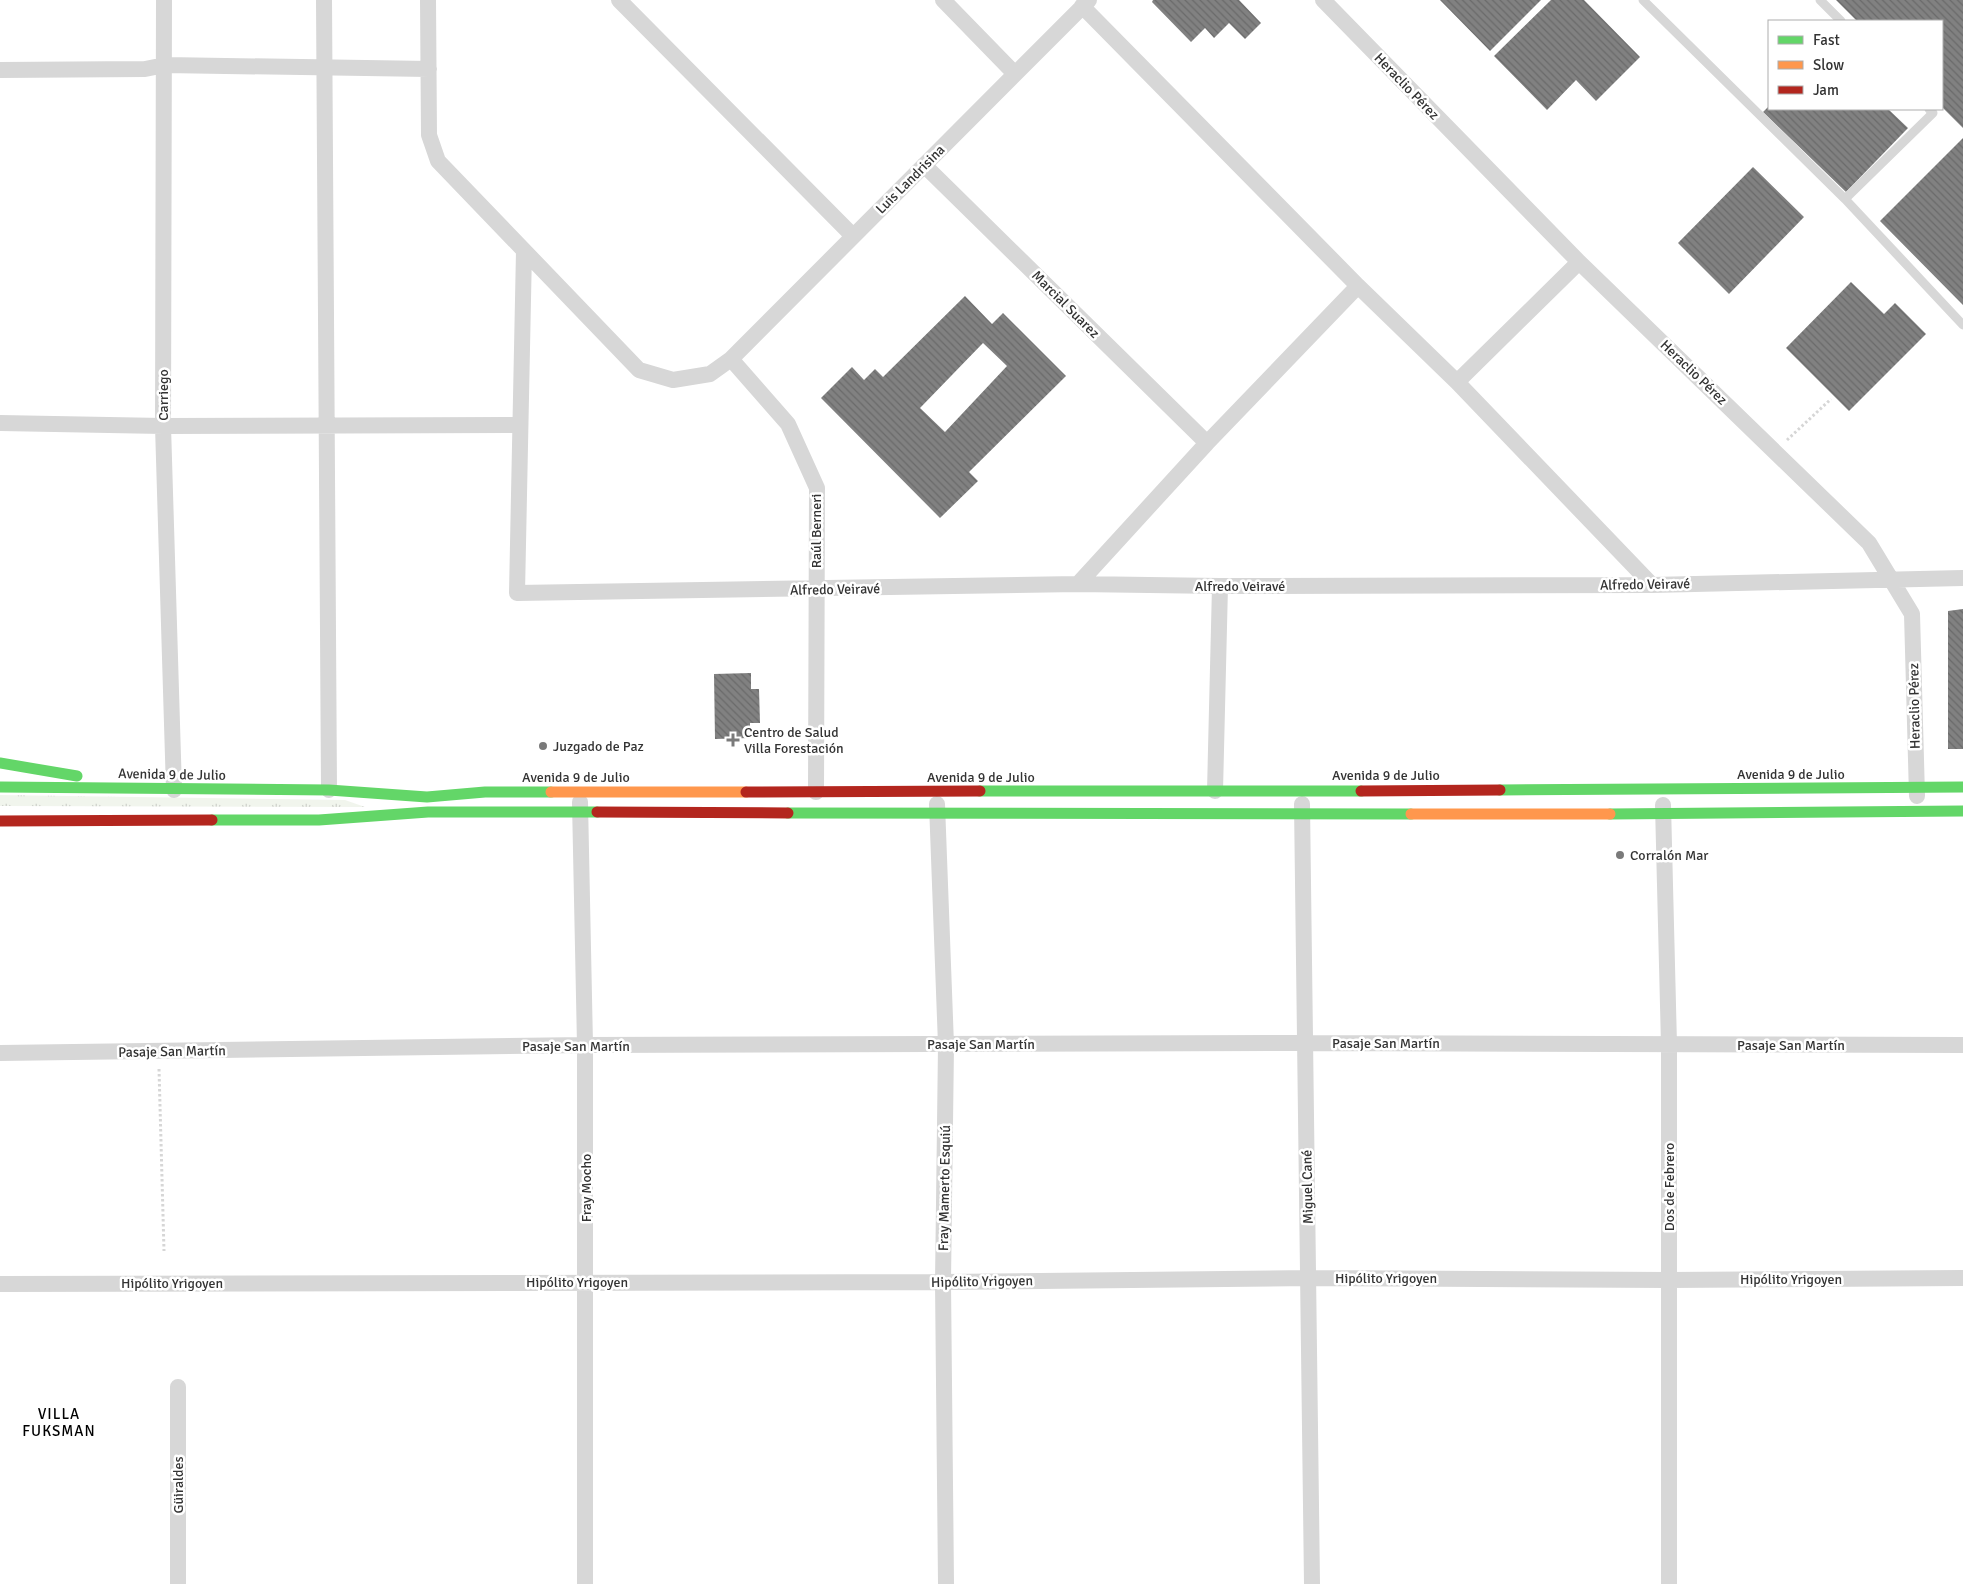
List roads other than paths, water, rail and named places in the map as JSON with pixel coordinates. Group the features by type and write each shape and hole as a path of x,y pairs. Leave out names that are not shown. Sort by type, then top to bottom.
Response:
{"main road":[{"path":"0,763 155,788"},
{"name":"Avenida 9 de Julio","path":"0,787 330,790 427,797 485,792 1664,790 1963,787"},
{"path":"0,821 319,820 428,812 937,814 1663,813 1963,810"}],"street":[{"name":"Carriego","path":"164,0 163,426 174,790"},
{"path":"324,0 330,790"},
{"name":"Luis Landrisina","path":"428,0 429,135 438,161 639,370 672,380 710,374 731,359 1086,3"},
{"path":"619,0 853,236"},
{"path":"943,0 1015,74"},
{"name":"Heraclio Pérez","path":"1323,0 1580,262 1869,543 1912,614 1917,811"},
{"path":"1086,3 1358,286 1457,382 1652,585"},
{"path":"0,70 146,69 165,65 429,69"},
{"name":"Marcial Suarez","path":"924,165 1207,443"},
{"path":"0,423 163,426 326,424 520,425 524,251"},
{"path":"1457,382 1580,262"},
{"path":"1078,584 1207,443 1358,286"},
{"name":"Raúl Berneri","path":"731,359 788,424 816,488 816,792"},
{"name":"Alfredo Veiravé","path":"520,425 517,593 1078,584 1220,586 1652,585 1963,578"},
{"path":"1215,790 1220,586"},
{"name":"Miguel Cané","path":"1301,790 1312,1584"},
{"name":"Dos de Febrero","path":"1664,790 1669,1045 1669,1584"},
{"name":"Fray Mocho","path":"580,792 585,1045 585,1584"},
{"name":"Fray Mamerto Esquiú","path":"937,792 946,1045 943,1282 946,1584"},
{"name":"Pasaje San Martín","path":"0,1053 585,1045 1305,1043 1963,1045"},
{"name":"Hipólito Yrigoyen","path":"0,1284 943,1282 1309,1278 1669,1280 1963,1278"},
{"name":"Güiraldes","path":"178,1387 178,1584"}],"lane":[{"path":"1643,0 1845,199 1963,325"},
{"path":"1820,0 1840,20"},
{"path":"1845,199 1932,113 1929,110"}],"place":[{"name":"Centro de Salud Villa Forestación","path":"733,740"},
{"name":"Juzgado de Paz","path":"543,746"},
{"name":"Corralón Mar","path":"1620,855"}],"district":[{"name":"VILLA FUKSMAN","path":"59,1422"}]}
